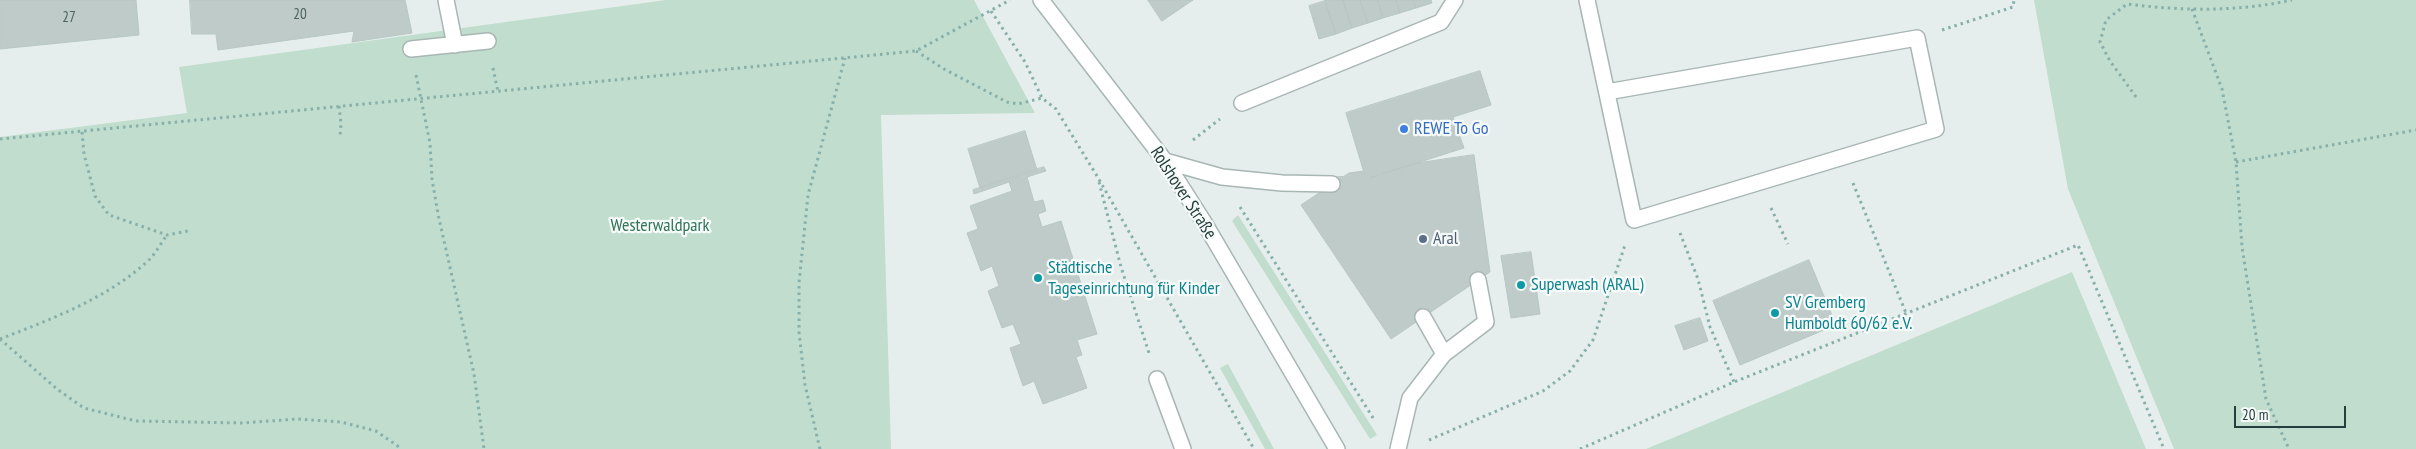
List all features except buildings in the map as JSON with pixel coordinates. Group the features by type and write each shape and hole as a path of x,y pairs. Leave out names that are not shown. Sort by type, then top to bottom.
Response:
{"street":[{"path":"446,0 455,45"},
{"name":"Rolshover Straße","path":"1041,0 1164,161 1210,232 1337,449"},
{"path":"1242,103 1441,22 1454,0"},
{"path":"1587,0 1634,220 1936,129 1917,38 1607,92"},
{"path":"411,49 488,41"},
{"path":"1164,161 1222,178 1282,183 1332,184"},
{"path":"1398,449 1410,398 1444,354 1486,322 1478,280"},
{"path":"1423,318 1444,354"},
{"path":"1157,379 1182,449"}],"path":[{"path":"0,139 916,51 1010,0"},
{"path":"1917,38 2013,7 2014,0"},
{"path":"2124,0 2128,4"},
{"path":"2136,97 2110,61 2100,42 2106,20 2128,4 2192,9 2262,6 2292,0"},
{"path":"2192,9 2222,89 2236,162 2242,247 2266,399 2289,449"},
{"path":"991,11 1025,62 1042,98 1056,109 1097,176 1254,449"},
{"path":"916,51 944,69 1007,102 1018,104 1042,98"},
{"path":"820,449 805,385 799,332 799,283 808,196 845,58"},
{"path":"420,98 430,143 432,179 438,214 474,374 484,449"},
{"path":"1164,161 1242,103"},
{"path":"339,106 342,124 340,136"},
{"path":"2236,162 2416,130"},
{"path":"82,132 84,154 95,196 109,215 167,235 188,231"},
{"path":"1842,157 1906,313"},
{"path":"1097,176 1121,267 1157,379"},
{"path":"1222,178 1379,427"},
{"path":"1759,182 1788,244"},
{"path":"1671,209 1698,279 1710,327 1734,382"},
{"path":"1426,441 1543,391 1570,371 1593,340 1634,220"},
{"path":"167,235 150,258 123,281 44,322 0,339 56,389 84,408 136,421 243,423 297,420 341,422 376,431 402,449"},
{"path":"1580,449 1734,382 2078,245 2164,449"}],"green space":[{"name":"Westerwaldpark","path":"666,0 974,0 1035,113 881,115 891,449 0,449 0,137 187,113 179,67"},
{"path":"2034,0 2416,0 2416,449 2174,449 2068,189"},
{"path":"1238,215 1377,435 1370,439 1232,221"},
{"path":"2072,272 2146,449 1646,449"},
{"path":"1228,364 1274,449 1265,449 1220,368"}],"tunnel":[{"path":"1332,184 1458,178 1478,280"},
{"path":"1332,184 1423,317"}],"place":[{"name":"REWE To Go","path":"1404,129"},
{"name":"Aral","path":"1423,239"},
{"name":"Städtische Tageseinrichtung für Kinder","path":"1038,278"},
{"name":"Superwash (ARAL)","path":"1521,285"},
{"name":"SV Gremberg Humboldt 60/62 e.V.","path":"1775,313"}]}
